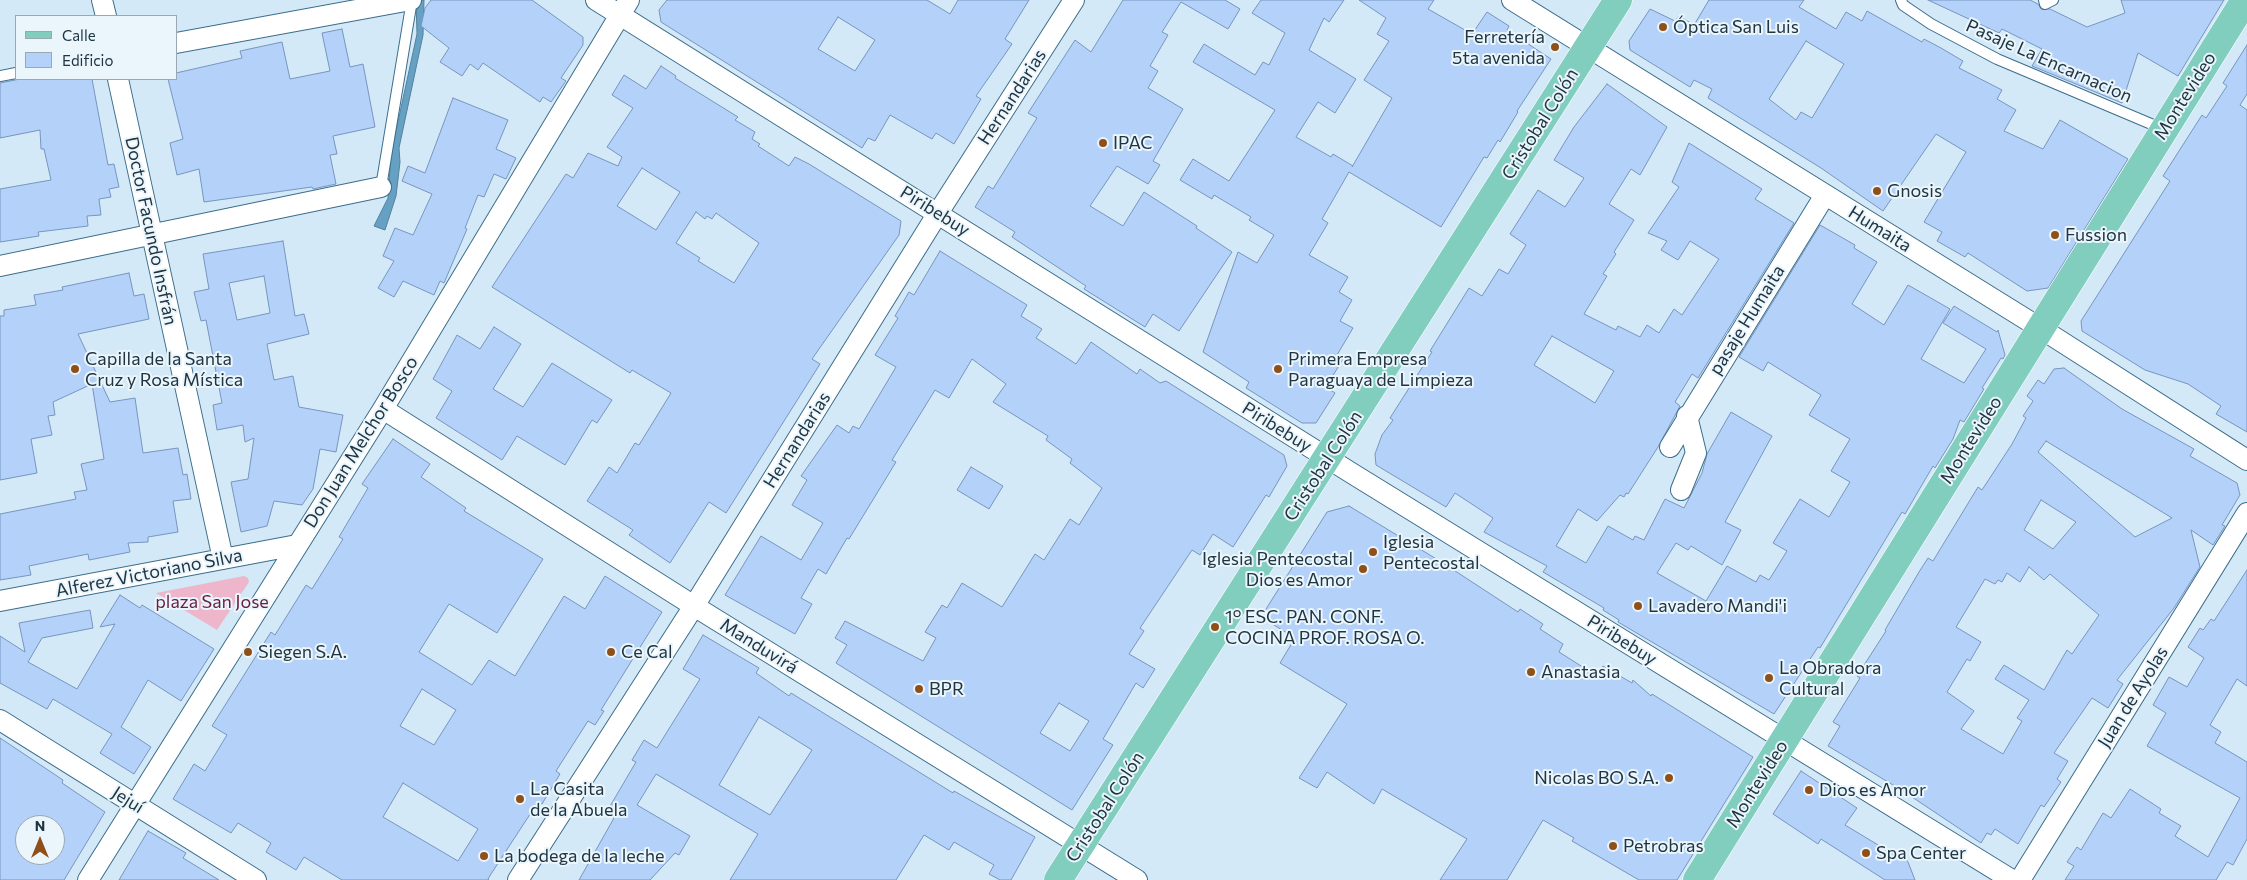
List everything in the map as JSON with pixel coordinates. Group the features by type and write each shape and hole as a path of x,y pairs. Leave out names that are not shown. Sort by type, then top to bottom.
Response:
{"main road":[{"name":"Cristobal Colón","path":"1058,880 1618,0"},
{"name":"Montevideo","path":"1697,880 2244,0"}],"street":[{"path":"102,0 106,15"},
{"path":"178,43 412,0"},
{"name":"Piribebuy","path":"596,0 624,7 938,213 1328,458 2012,880"},
{"name":"Hernandarias","path":"518,880 694,606 938,213 1074,0"},
{"name":"Humaita","path":"1512,0 2040,328 2247,460"},
{"name":"Don Juan Melchor Bosco","path":"88,880 383,409 624,7"},
{"name":"Doctor Facundo Insfrán","path":"118,80 223,559"},
{"path":"0,266 381,187"},
{"name":"pasaje Humaita","path":"1670,446 1825,195"},
{"name":"Manduvirá","path":"383,409 694,606 1137,880"},
{"path":"1681,490 1696,453 1688,416"},
{"name":"Juan de Ayolas","path":"2020,880 2247,513"},
{"name":"Alferez Victoriano Silva","path":"0,601 297,545"},
{"name":"Jejuí","path":"0,720 256,880"}],"lane":[{"path":"381,187 412,0"},
{"name":"Pasaje La Encarnacion","path":"1901,0 1903,5 1931,24 1997,59 2164,130"},
{"path":"2044,0 2045,4 2054,0"},
{"path":"0,76 15,73"}],"green space":[{"name":"plaza San Jose","path":"244,576 248,578 249,582 217,630 156,593"}],"water":[{"path":"416,0 424,0 423,35 399,148 400,162 396,196 385,230 374,226 388,198 391,154 417,34"}],"building":[{"path":"431,0 532,0 583,37 583,45 561,78 566,81 551,102 543,97 540,102 483,63 478,70 470,64 462,76 440,62 449,48 421,26 425,8"},
{"path":"667,0 927,0 950,14 958,0 1029,0 1005,39 1012,44 976,96 981,99 954,144 936,133 932,139 890,115 875,141 868,138 862,148 661,22 659,10","holes":["838,17 875,40 855,71 818,49"]},
{"path":"1123,0 1225,0 1240,9 1228,29 1181,2 1162,32 1168,35 1150,66 1158,71 1148,88 1183,109 1153,161 1160,165 1148,184 1117,166 1090,206 1123,226 1144,192 1197,226 1196,228 1232,252 1179,331 1153,314 1145,327 1084,289 1086,286 1012,237 1015,232 975,207 988,186 993,189 1037,118 1028,113 1075,40 1091,52"},
{"path":"1261,0 1344,0 1329,22 1324,18 1309,50 1356,79 1335,113 1318,102 1296,137 1331,157 1333,154 1353,166 1392,98 1364,80 1389,41 1377,34 1386,18 1359,0 1434,0 1428,9 1472,34 1487,12 1509,26 1507,30 1551,59 1517,111 1500,142 1498,140 1487,158 1484,157 1441,227 1349,172 1322,219 1328,223 1309,255 1348,277 1339,292 1352,300 1340,321 1353,328 1337,355 1343,359 1326,387 1335,393 1316,423 1302,423 1246,388 1249,382 1203,352 1238,252 1257,263 1274,235 1249,220 1251,217 1214,195 1212,199 1180,180 1193,159 1229,181 1275,110 1193,62 1204,44 1255,75 1263,62 1269,65 1285,33 1252,13"},
{"path":"1709,0 1804,0 1799,7 1836,29 1846,12 1862,21 1867,11 1922,42 1924,39 1941,48 1963,61 1959,68 2002,90 1997,99 2016,110 2004,131 2043,149 2060,120 2128,159 2048,288 2027,291 1968,253 1965,257 1937,241 1942,232 1924,222 1966,152 1936,134 1883,211 1821,168 1708,98 1712,89 1694,80 1690,87 1630,50 1629,41 1650,9 1675,21 1679,16 1694,25","holes":["1806,41 1844,64 1812,118 1801,112 1796,120 1769,99"]},
{"path":"1928,0 2030,0 2038,4 2041,9 2050,9 2087,27 2125,13 2121,0 2224,0 2178,76 2138,53 2122,103 2032,66 2042,49 2002,29 1999,33"},
{"path":"342,29 350,67 363,64 375,127 333,136 337,154 330,155 336,184 313,189 312,187 204,202 199,169 177,175 170,143 183,139 168,80 178,80 178,73 242,58 240,51 282,42 290,79 330,71 322,33"},
{"path":"2247,45 2247,94 2240,105 2247,110 2247,432 2216,414 2221,406 2188,384 2145,370 2082,331 2081,321 2170,181 2163,176 2202,115 2206,118 2227,86 2223,83"},
{"path":"661,66 676,76 675,78 738,117 735,120 755,132 752,139 760,144 758,146 789,166 795,157 809,164 901,221 899,235 812,359 820,364 726,513 709,502 670,563 629,535 633,530 587,501 609,467 617,473 635,443 639,445 671,393 632,370 630,373 492,287 566,174 573,178 588,153 618,166 622,157 607,147 633,108 612,95 624,75 646,89","holes":["642,168 680,192 656,230 617,206","696,212 705,219 707,216 712,219 716,213 759,243 734,283 698,261 700,258 676,243"]},
{"path":"15,80 92,80 108,165 114,164 119,187 109,189 111,197 99,199 101,215 87,216 88,226 38,232 39,236 0,242 0,189 51,180 44,149 41,149 40,130 0,138 0,83"},
{"path":"1607,84 1667,127 1640,175 1631,169 1609,204 1634,220 1614,252 1616,254 1603,274 1607,276 1584,314 1616,330 1618,326 1640,337 1647,325 1659,333 1674,309 1682,315 1719,259 1690,241 1678,260 1661,250 1667,241 1648,233 1679,187 1672,182 1689,143 1762,189 1755,199 1794,223 1698,378 1692,374 1675,402 1680,406 1658,447 1628,494 1626,493 1624,497 1620,495 1597,521 1578,509 1556,546 1586,563 1608,526 1633,540 1635,536 1644,540 1665,499 1684,508 1702,473 1707,454 1731,412 1772,436 1725,522 1741,530 1722,565 1691,546 1688,550 1676,543 1657,573 1706,601 1727,566 1756,582 1760,575 1769,580 1787,551 1773,543 1800,499 1829,517 1850,482 1831,471 1850,439 1809,415 1821,395 1768,362 1763,371 1739,357 1820,225 1855,245 1854,248 1877,262 1852,304 1884,325 1908,285 1950,309 1921,359 1964,383 1986,349 1943,323 1954,306 1997,332 1998,330 2005,355 2003,359 2001,358 1982,388 1984,389 1964,422 1960,420 1953,439 1935,468 1933,466 1905,514 1902,512 1820,648 1818,647 1774,714 1618,622 1619,620 1603,610 1604,608 1543,572 1547,566 1484,532 1493,518 1455,493 1446,507 1376,465 1375,454 1382,435 1393,420 1390,418 1432,352 1430,351 1469,288 1482,296 1499,269 1508,274 1526,245 1510,234 1538,190 1565,207 1584,178 1554,160 1574,127","holes":["1552,336 1614,371 1595,403 1534,365"]},
{"path":"453,98 508,120 496,149 516,158 506,179 494,174 484,197 478,195 465,228 467,229 444,283 440,281 434,295 403,281 394,297 378,288 394,261 383,256 395,228 413,235 432,194 402,181 408,166 425,173"},
{"path":"283,241 295,316 304,314 309,334 267,344 274,380 293,376 299,407 343,415 336,452 320,449 313,489 302,505 274,501 267,526 241,532 231,482 248,479 254,438 245,442 243,425 217,430 213,405 222,403 206,320 201,321 194,292 209,289 203,254","holes":["264,276 270,313 237,320 229,283"]},
{"path":"940,251 1027,305 1021,316 1042,329 1036,338 1076,364 1091,342 1137,374 1140,369 1160,383 1166,381 1284,455 1287,466 1269,497 1266,495 1233,547 1213,534 1200,555 1192,550 1140,628 1144,631 1129,654 1155,669 1143,688 1136,683 1103,739 1113,745 1072,810 836,663 847,645 835,638 845,621 923,661 936,638 925,632 942,605 947,608 962,583 1002,607 1035,554 1044,560 1070,519 1079,525 1102,488 1070,463 1072,459 1046,440 1048,436 993,402 1006,384 972,359 949,398 935,390 892,460 896,462 849,539 847,538 826,574 818,569 801,598 812,604 795,634 725,595 761,536 801,560 823,523 792,505 807,480 801,476 837,425 849,433 853,426 859,429 896,367 875,355 898,318 895,316 909,292 914,295","holes":["1059,703 1089,721 1070,751 1040,733"]},
{"path":"129,273 134,296 144,294 149,319 78,334 110,402 135,398 143,453 178,448 183,475 187,474 191,499 173,501 178,532 148,537 148,542 128,543 130,552 89,560 88,554 29,566 31,575 0,580 0,514 76,499 74,492 87,490 81,464 104,459 92,384 53,402 55,415 48,416 52,435 31,439 37,473 0,480 0,316 4,316 4,310 36,305 34,295 63,290 62,287"},
{"path":"494,327 521,344 493,389 523,407 552,363 612,400 597,423 592,420 565,465 517,436 502,460 436,418 452,391 433,379 457,335 480,349"},
{"path":"2064,368 2122,409 2194,449 2190,456 2237,483 2240,495 2222,525 2225,526 2213,545 2191,530 2200,567 2174,608 2117,680 2123,684 2108,708 2092,698 2054,753 2068,761 2057,779 2061,782 2044,807 2041,805 2018,844 1995,829 1991,835 1987,833 1981,843 1903,791 1828,746 1840,726 1833,722 1860,678 1857,676 1886,631 1919,572 1928,558 1933,561 1978,487 1982,490 2012,444 2026,418 2023,416 2033,401 2027,396 2038,380 2044,384 2054,369","holes":["2046,441 2172,518 2135,537 2038,452","2041,500 2076,522 2053,549 2024,530","2029,567 2044,580 2050,574 2099,615 2072,654 2067,650 2044,690 2004,665 1995,679 2029,700 2017,718 2022,721 2003,754 1961,729 1974,711 1947,692 1967,659 1970,661 1981,642 1956,627 1985,579 1995,584 1998,580 2002,582 2007,573 2020,582"]},
{"path":"393,439 430,464 421,477 466,508 464,511 543,559 497,633 449,604 419,652 472,685 489,660 515,676 564,596 585,609 605,576 662,612 601,710 604,711 595,725 588,721 556,771 560,774 542,804 538,802 489,880 342,880 304,857 296,870 266,852 271,843 238,823 231,833 173,799 194,764 205,771 227,735 212,726 271,632 275,635 306,585 312,589 343,539 339,537 368,488 362,484","holes":["422,689 456,710 434,745 400,726","403,783 478,829 458,861 383,817"]},
{"path":"971,467 1003,486 989,509 957,490"},
{"path":"1349,506 1443,563 1518,612 1520,609 1543,624 1540,629 1563,644 1559,652 1597,676 1603,666 1632,683 1633,680 1651,696 1652,694 1753,757 1677,880 1639,880 1572,841 1574,838 1543,820 1507,880 1440,880 1467,839 1382,789 1374,804 1327,772 1317,788 1299,778 1347,704 1280,663 1295,638 1261,617 1327,512"},
{"path":"2247,570 2247,686 2237,679 2210,725 2221,732 2215,743 2247,762 2247,839 2233,865 2227,862 2216,880 2065,880 2074,866 2067,862 2077,847 2081,850 2103,813 2111,818 2130,789 2161,809 2159,813 2181,826 2175,836 2208,857 2240,798 2147,746 2166,713 2153,705 2169,677 2187,687 2204,658 2188,647 2200,628 2203,630 2211,619 2214,621"},
{"path":"120,595 140,608 142,605 214,649 181,701 148,680 121,727 151,747 134,774 100,753 112,734 53,699 47,709 0,683 0,636 25,652 19,623 90,610 93,628 42,638 28,662 77,689 115,624 100,627"},
{"path":"703,635 759,668 756,673 789,696 791,693 953,793 954,791 1035,837 1011,880 1000,880 989,874 994,865 954,842 949,850 924,835 896,880 730,880 758,834 656,774 637,805 690,836 679,855 675,853 650,880 579,880 614,818 606,813 636,762 632,760 644,740 657,748 700,679 683,669","holes":["759,717 812,750 770,815 719,785"]},
{"path":"0,738 63,780 62,783 105,812 64,880 0,880"},
{"path":"1801,771 1857,808 1845,825 1898,857 1904,857 1915,880 1885,880 1821,839 1818,844 1773,814"},
{"path":"148,831 186,853 183,858 219,880 119,880"}],"place":[{"name":"Óptica San Luis","path":"1663,27"},
{"name":"Ferretería 5ta avenida","path":"1555,47"},
{"name":"IPAC","path":"1103,143"},
{"name":"Gnosis","path":"1877,191"},
{"name":"Fussion","path":"2055,235"},
{"name":"Capilla de la Santa Cruz y Rosa Mística","path":"75,369"},
{"name":"Primera Empresa Paraguaya de Limpieza","path":"1278,369"},
{"name":"Iglesia Pentecostal","path":"1373,552"},
{"name":"Iglesia Pentecostal Dios es Amor","path":"1363,569"},
{"name":"Lavadero Mandi'i","path":"1638,606"},
{"name":"1° ESC. PAN. CONF. COCINA PROF. ROSA O.","path":"1215,627"},
{"name":"Siegen S.A.","path":"248,652"},
{"name":"Ce Cal","path":"611,652"},
{"name":"Anastasia","path":"1531,672"},
{"name":"La Obradora Cultural","path":"1769,678"},
{"name":"BPR","path":"919,689"},
{"name":"Nicolas BO S.A.","path":"1669,778"},
{"name":"Dios es Amor","path":"1809,790"},
{"name":"La Casita de la Abuela","path":"520,799"},
{"name":"Petrobras","path":"1613,846"},
{"name":"Spa Center","path":"1866,853"},
{"name":"La bodega de la leche","path":"484,856"}]}
